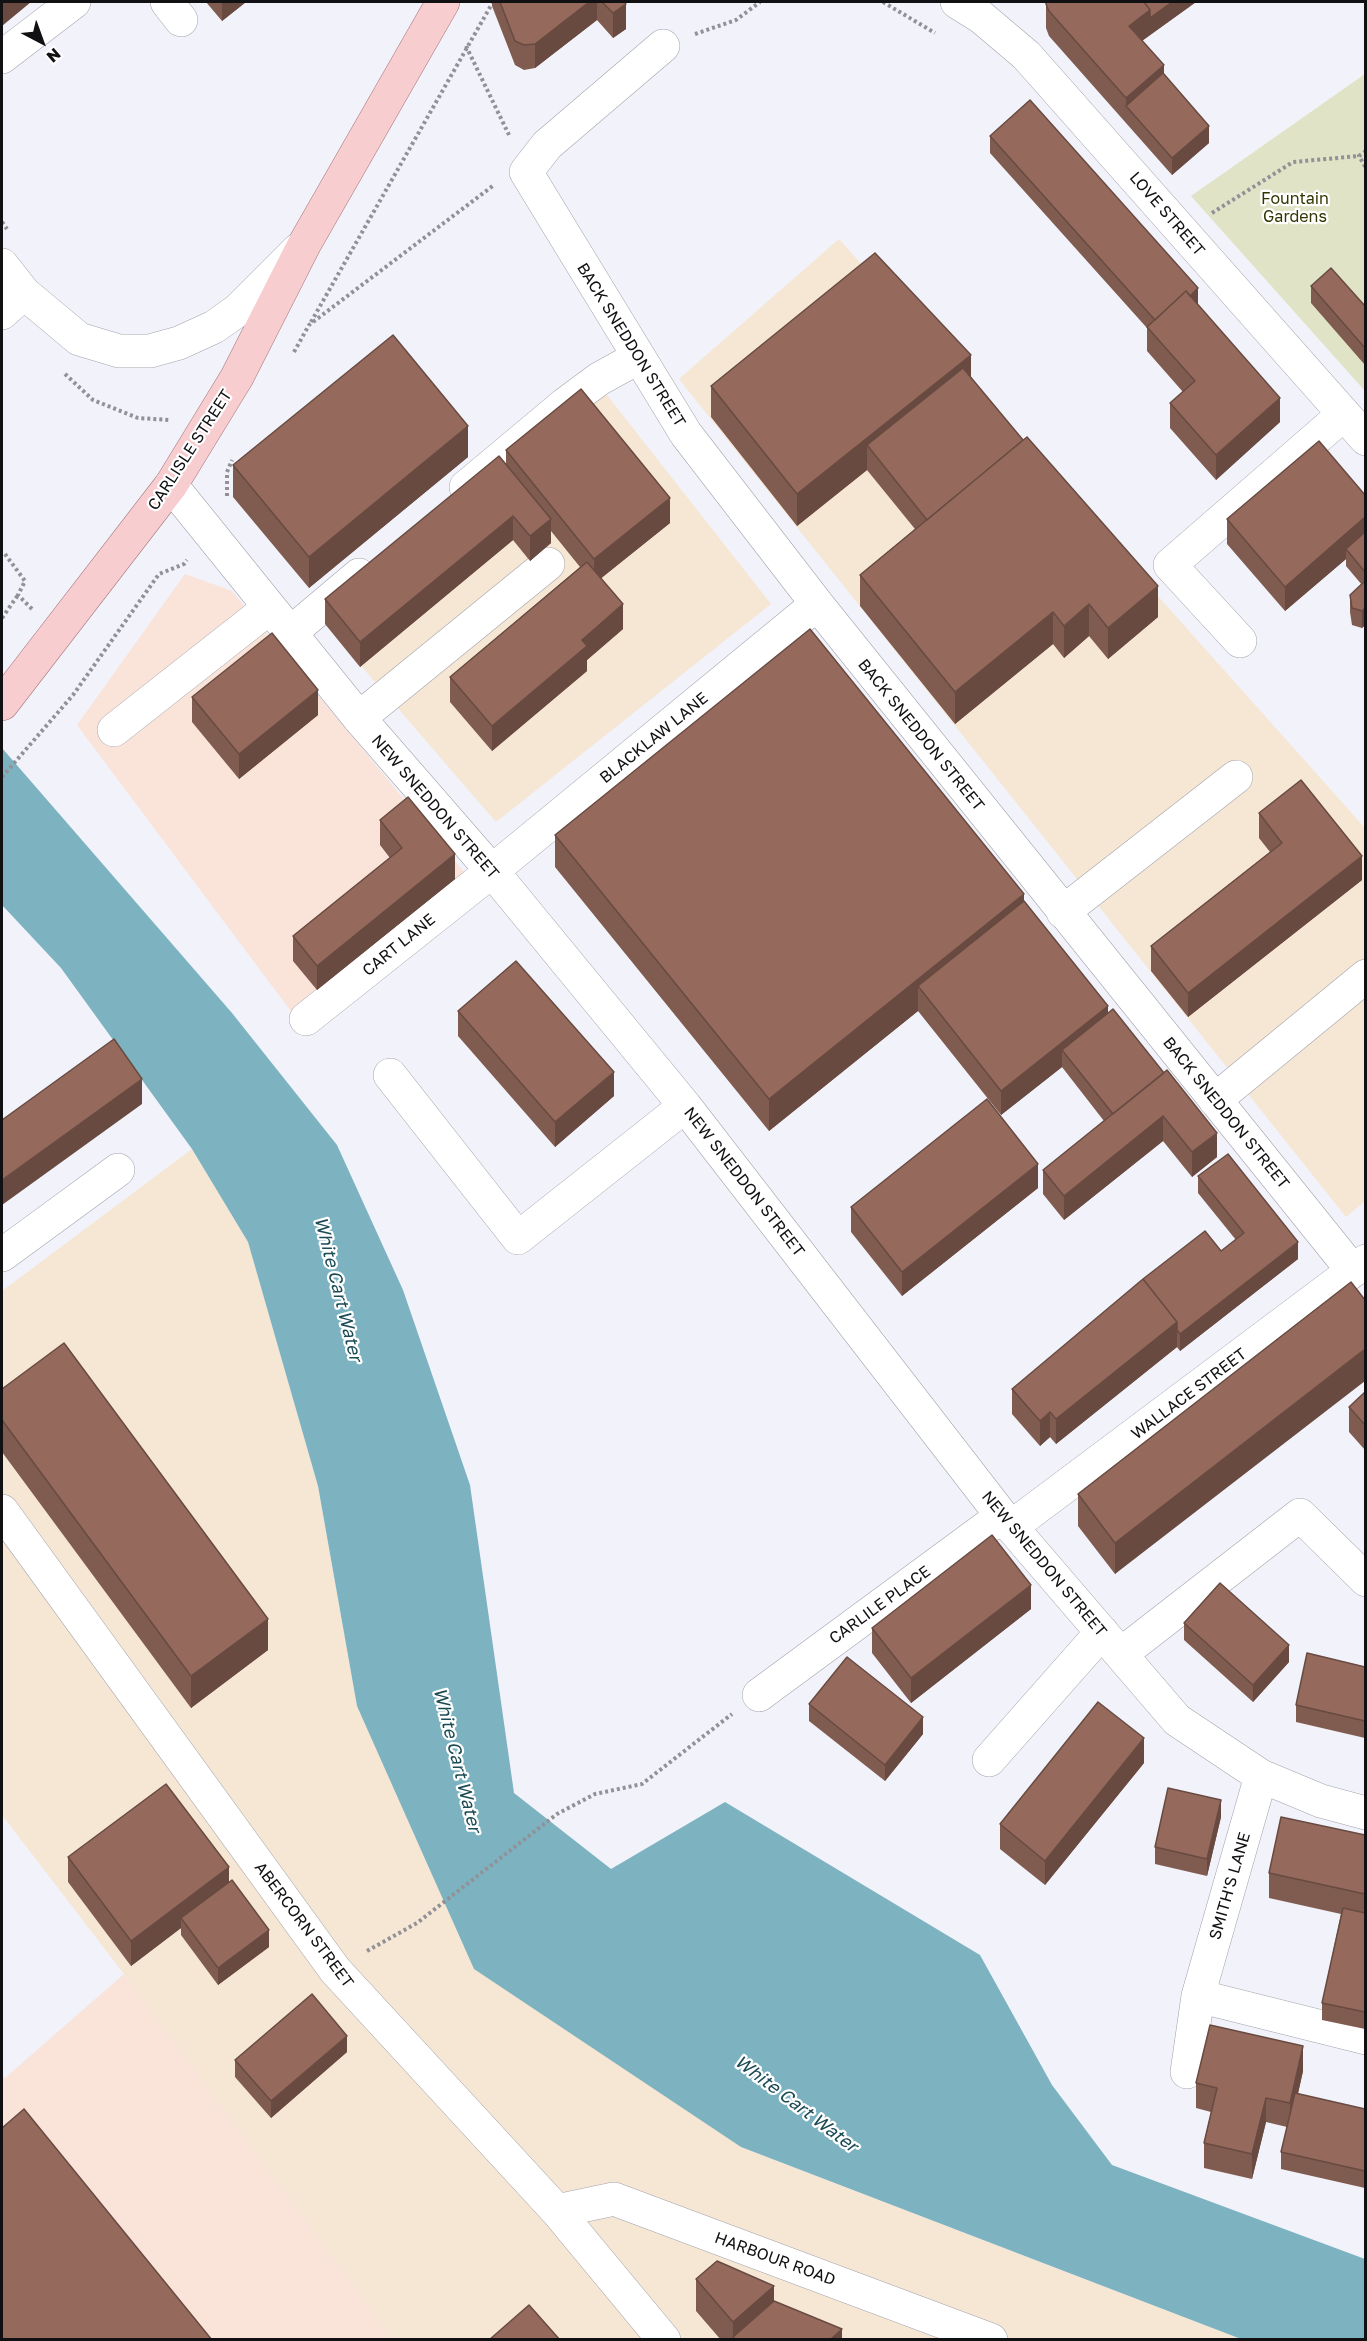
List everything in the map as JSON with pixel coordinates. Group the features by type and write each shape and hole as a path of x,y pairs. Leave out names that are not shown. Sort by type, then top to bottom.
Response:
{"main road":[{"name":"CARLISLE STREET","path":"2,704 171,485 198,437 237,377 305,243 443,2"}],"street":[{"path":"2,57 74,2"},
{"name":"LOVE STREET","path":"980,7 1026,55 1365,439"},
{"path":"526,172 547,146 663,46"},
{"name":"BACK SNEDDON STREET","path":"526,172 686,434 817,604 1215,1100 1362,1265"},
{"name":"CARLISLE STREET","path":"13,303 79,339 119,351 150,351 179,343 214,327 238,310 305,243"},
{"path":"2,265 13,303"},
{"path":"442,506 564,405 600,379 638,358"},
{"path":"1240,641 1170,565 1344,414"},
{"name":"NEW SNEDDON STREET","path":"171,485 358,718 492,871 685,1106 1006,1521 1177,1720 1261,1776 1321,1801 1365,1813"},
{"path":"289,634 379,559"},
{"path":"358,718 548,564"},
{"name":"BLACKLAW LANE","path":"492,871 817,604"},
{"path":"114,730 269,608"},
{"path":"1063,912 1236,777"},
{"name":"CART LANE","path":"306,1019 492,871"},
{"path":"1215,1100 1365,976"},
{"path":"390,1075 518,1238 685,1106"},
{"path":"2,1255 118,1170"},
{"name":"WALLACE STREET","path":"1006,1521 1362,1265"},
{"name":"ABERCORN STREET","path":"2,1511 335,1970 557,2211 664,2340"},
{"path":"989,1760 1111,1643 1300,1515 1365,1580"},
{"name":"CARLILE PLACE","path":"759,1695 1006,1521"},
{"name":"SMITH'S LANE","path":"1188,2072 1198,1996 1261,1776"},
{"path":"1198,1996 1365,2038"},
{"name":"HARBOUR ROAD","path":"557,2211 614,2199 991,2340"}],"path":[{"path":"292,355 493,2"},
{"path":"663,46 736,20 760,2"},
{"path":"309,325 489,187 526,172 466,46"},
{"path":"1182,231 1293,162 1359,156 1365,151"},
{"path":"1359,156 1365,168"},
{"path":"2,222 8,231"},
{"path":"62,371 93,400 138,418 172,420 198,437"},
{"path":"2,777 73,694 159,574 184,564 206,528"},
{"path":"2,618 25,581 5,554"},
{"path":"18,595 57,635"},
{"path":"335,1970 417,1923 557,1814 595,1794 642,1784 759,1695"}],"shaded area":[{"path":"839,239 1365,828 1365,1201 1346,1217 679,379"},
{"path":"603,390 771,604 496,822 325,624"},
{"path":"185,574 232,591 464,872 293,1014 77,725"},
{"path":"192,1149 248,1242 318,1486 357,1706 741,2147 1241,2339 393,2339 124,1974 2,1815 2,1291"},
{"path":"124,1974 393,2339 2,2339 2,2075 5,2078"}],"green space":[{"name":"Fountain Gardens","path":"1365,74 1365,391 1191,196"}],"water":[{"name":"White Cart Water","path":"2,748 232,1013 337,1145 403,1290 470,1485 514,1793 611,1869 725,1802 980,1955 1052,2085 1112,2165 1365,2259 1365,2339 1241,2339 741,2147 474,1969 357,1706 318,1486 248,1242 192,1149 61,968 2,905"}],"building":[{"path":"500,2 589,2 535,44 524,45 515,41"},
{"path":"602,2 623,2 626,4 613,13"},
{"path":"1046,2 1144,2 1150,10 1129,26 1164,65 1126,98 1049,11"},
{"path":"1144,2 1172,2 1150,18 1150,10"},
{"path":"1163,73 1209,126 1172,158 1126,106"},
{"path":"1030,100 1198,288 1190,296 1186,291 1155,320 990,136"},
{"path":"875,253 971,355 797,494 711,386"},
{"path":"1331,268 1365,306 1365,348 1311,286"},
{"path":"1186,291 1280,398 1216,455 1170,403 1195,381 1147,327"},
{"path":"393,335 468,426 309,557 233,465"},
{"path":"963,368 1023,440 927,520 867,445"},
{"path":"581,389 670,498 594,559 506,450"},
{"path":"1027,437 1158,586 1108,628 1089,604 1064,626 1053,612 955,692 860,575"},
{"path":"1319,441 1365,495 1365,517 1285,587 1227,519"},
{"path":"499,456 551,519 530,536 513,516 360,642 325,599"},
{"path":"1365,532 1365,572 1346,549"},
{"path":"587,562 623,604 582,640 587,646 492,726 450,677"},
{"path":"1365,581 1365,608 1362,611 1352,608 1350,595"},
{"path":"810,629 1024,894 769,1099 555,835"},
{"path":"272,633 318,690 239,754 192,697"},
{"path":"1301,780 1362,856 1188,993 1151,946 1282,843 1259,813"},
{"path":"408,797 455,854 317,966 293,936 402,848 380,820"},
{"path":"1024,901 1108,1006 1001,1091 918,986"},
{"path":"516,961 614,1072 555,1122 458,1011"},
{"path":"1113,1009 1164,1073 1113,1114 1062,1050"},
{"path":"114,1039 142,1079 2,1180 2,1120"},
{"path":"1167,1070 1217,1133 1192,1152 1163,1116 1064,1196 1043,1170"},
{"path":"987,1099 1038,1164 902,1272 851,1207"},
{"path":"1228,1154 1298,1242 1180,1334 1177,1330 1177,1322 1143,1279 1205,1231 1221,1251 1244,1233 1198,1176"},
{"path":"1143,1279 1177,1322 1056,1419 1050,1412 1040,1421 1012,1389"},
{"path":"1351,1282 1365,1300 1365,1349 1115,1543 1078,1494"},
{"path":"64,1343 268,1619 191,1676 2,1420 2,1389"},
{"path":"1365,1392 1365,1425 1349,1407"},
{"path":"992,1535 1031,1585 911,1678 872,1628"},
{"path":"1220,1583 1289,1645 1253,1685 1184,1623"},
{"path":"1307,1653 1365,1667 1365,1721 1296,1705"},
{"path":"847,1657 923,1717 885,1765 809,1704"},
{"path":"1098,1702 1144,1738 1045,1861 1000,1824"},
{"path":"166,1784 229,1867 131,1941 68,1857"},
{"path":"1168,1788 1221,1800 1207,1859 1155,1847"},
{"path":"1281,1817 1365,1835 1365,1894 1269,1873"},
{"path":"232,1880 269,1930 218,1968 181,1918"},
{"path":"1343,1908 1365,1913 1365,2012 1322,2003"},
{"path":"312,1994 347,2036 271,2101 235,2060"},
{"path":"1210,2025 1303,2046 1290,2103 1266,2098 1252,2154 1204,2143 1217,2088 1196,2083"},
{"path":"1295,2093 1365,2109 1365,2171 1281,2152"},
{"path":"24,2109 212,2340 2,2340 2,2128"},
{"path":"717,2261 774,2286 733,2322 696,2279"},
{"path":"774,2301 842,2329 830,2340 736,2340 733,2337"},
{"path":"529,2305 560,2340 489,2340"}]}
